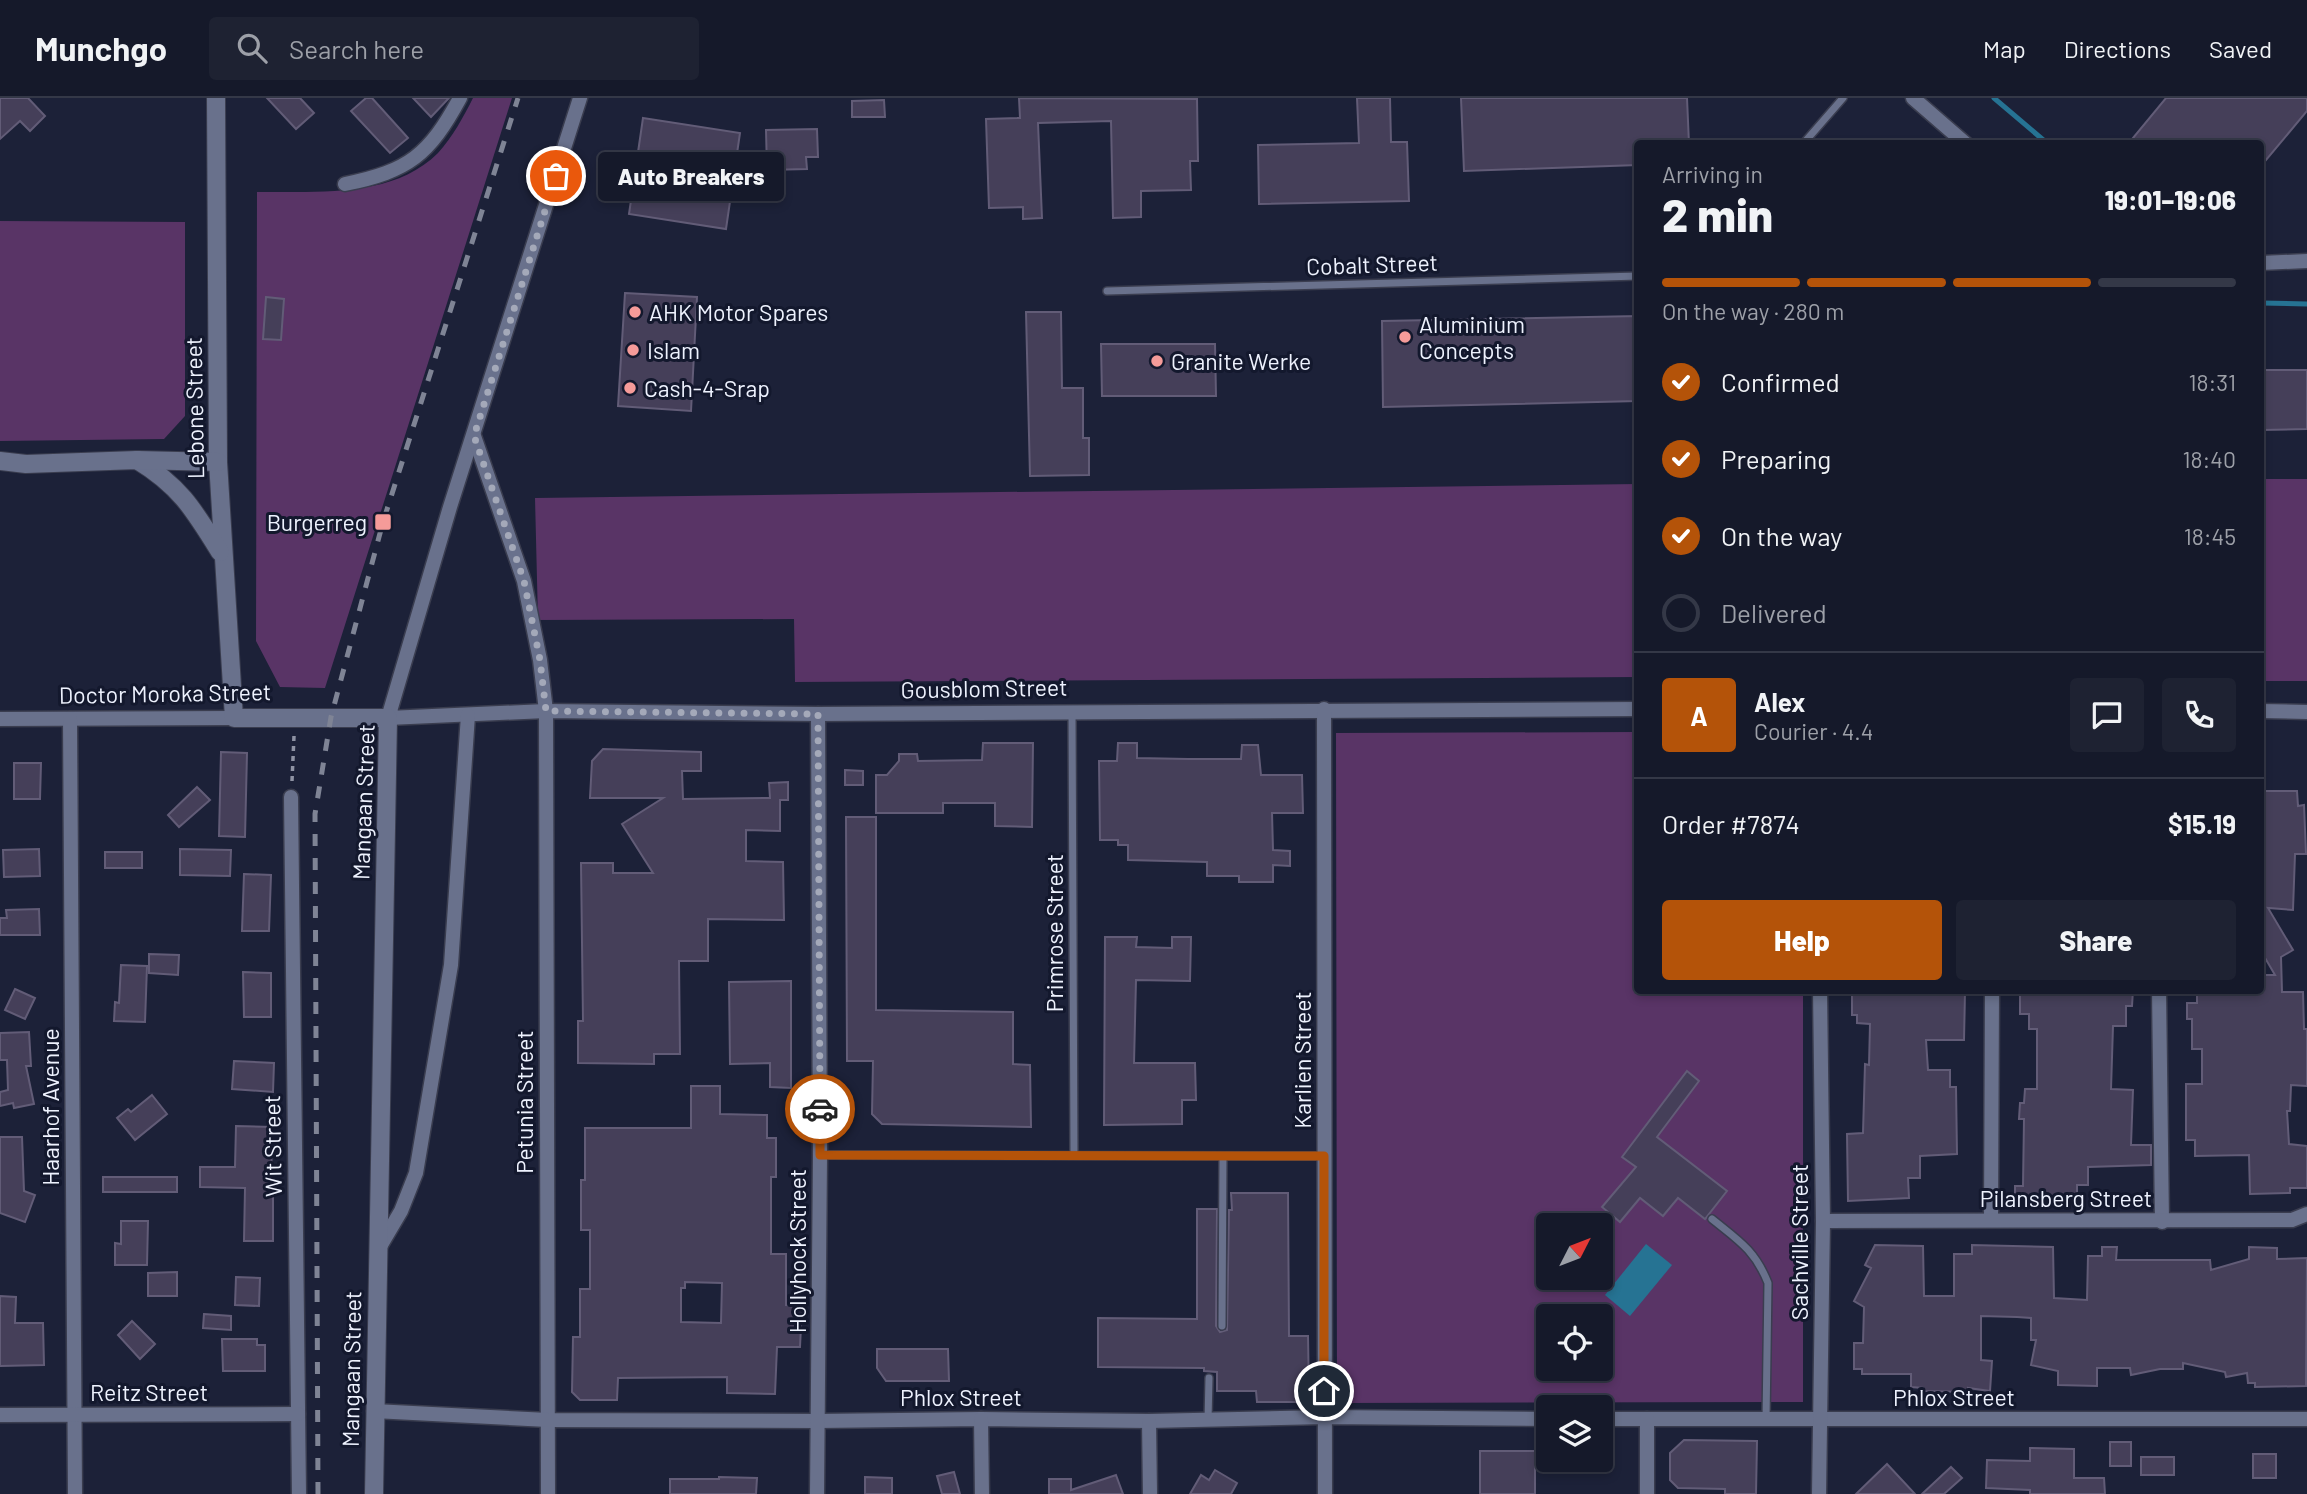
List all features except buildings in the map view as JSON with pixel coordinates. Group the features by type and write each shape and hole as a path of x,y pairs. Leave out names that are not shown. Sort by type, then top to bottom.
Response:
{"street":[{"name":"Lebone Street","path":"216,98 218,462 234,718"},
{"path":"345,184 405,166 430,145 460,98"},
{"name":"Mangaan Street","path":"374,1494 388,718 450,507 580,98"},
{"path":"1913,98 1961,140"},
{"path":"2264,263 2307,261"},
{"name":"Petunia Street","path":"474,436 524,581 540,660 546,711 548,1494"},
{"path":"137,460 166,480 188,502 222,555"},
{"path":"0,461 26,464 137,460 218,462"},
{"path":"0,471 26,464"},
{"name":"Karlien Street","path":"1324,709 1325,1494"},
{"name":"Gousblom Street","path":"331,717 388,718 546,711 818,714 1634,709"},
{"path":"2264,711 2307,712"},
{"name":"Hollyhock Street","path":"817,1494 820,1155 818,714"},
{"path":"377,1252 401,1212 416,1173 449,978 468,715"},
{"name":"Doctor Moroka Street","path":"0,719 331,717"},
{"name":"Haarhof Avenue","path":"71,719 75,1494"},
{"name":"Wit Street","path":"291,797 299,1494"},
{"name":"Sachville Street","path":"1819,1494 1823,1221 1820,994"},
{"path":"1991,1220 1992,994"},
{"path":"2159,994 2162,1222"},
{"name":"Pilansberg Street","path":"1823,1221 2162,1222 2292,1220 2307,1214"},
{"name":"Phlox Street","path":"374,1411 548,1420 1149,1421 1324,1417 1536,1419"},
{"name":"Reitz Street","path":"0,1415 299,1414"},
{"path":"981,1419 982,1494"},
{"name":"Phlox Street","path":"1613,1419 2307,1419"},
{"path":"1647,1419 1647,1494"},
{"path":"1149,1421 1150,1494"}],"lane":[{"path":"1807,140 1843,98"},
{"name":"Cobalt Street","path":"1107,291 1634,276"},
{"name":"Primrose Street","path":"1072,711 1074,1155"},
{"path":"820,1155 1324,1156"},
{"path":"1222,1326 1223,1156"},
{"path":"1712,1219 1749,1249 1760,1263 1768,1283 1766,1420"},
{"path":"1209,1378 1209,1420"}],"path":[{"path":"291,797 295,716"}],"shaded area":[{"path":"473,98 512,98 325,688 280,687 256,641 257,192 352,189 399,178 419,168 438,153 453,134"},
{"path":"0,221 185,222 185,416 164,439 0,441"},
{"path":"2264,479 2307,479 2307,681 2264,681"},
{"path":"1634,484 1634,677 795,682 794,619 538,620 535,498"},
{"path":"1634,732 1634,994 1803,994 1803,1402 1613,1402 1613,1395 1536,1395 1536,1403 1337,1403 1336,733"}],"water":[{"path":"1646,1244 1672,1265 1630,1316 1605,1295 1609,1290 1614,1290 1614,1284"}],"waterway":[{"path":"1994,98 2043,140"},
{"path":"2264,303 2307,304"}],"railway":[{"path":"318,1494 315,814 331,717 383,522 518,98"}],"way so far":[{"path":"556,176 474,436 524,581 540,660 546,711 818,714 820,1109"}],"place":[{"name":"Auto Breakers","path":"556,176"},
{"name":"AHK Motor Spares","path":"635,312"},
{"name":"Aluminium Concepts","path":"1405,337"},
{"name":"Islam","path":"633,350"},
{"name":"Granite Werke","path":"1157,361"},
{"name":"Cash-4-Srap","path":"630,388"},
{"name":"Burgerreg","path":"383,522"}],"route":[{"path":"820,1109 820,1155 1324,1156 1324,1391"}]}
